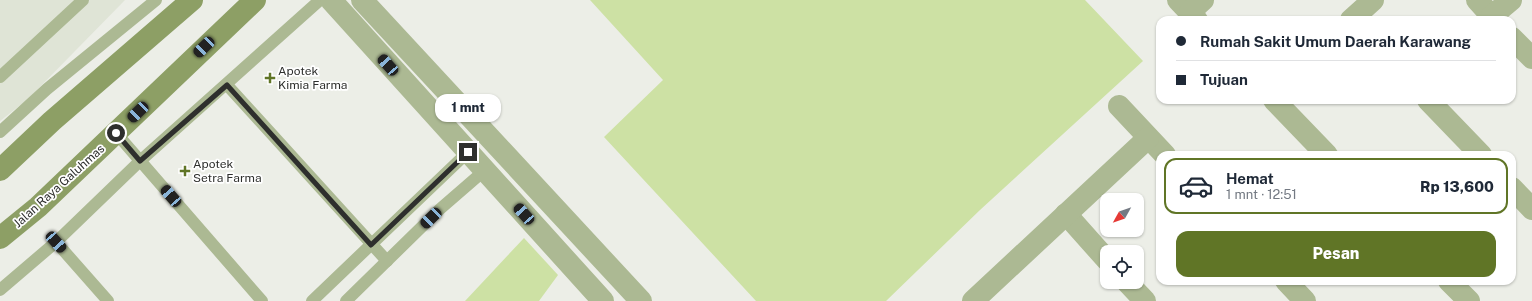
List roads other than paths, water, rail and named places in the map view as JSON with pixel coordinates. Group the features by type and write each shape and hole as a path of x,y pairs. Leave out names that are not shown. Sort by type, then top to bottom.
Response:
{"main road":[{"path":"0,170 52,120 173,18 192,0"},
{"name":"Jalan Raya Galuhmas","path":"0,238 38,207 215,36 255,0"}],"street":[{"path":"331,0 603,301"},
{"path":"362,0 640,301"},
{"path":"1356,16 1373,0"},
{"path":"1476,0 1491,16"},
{"path":"1495,16 1511,0"},
{"path":"1516,42 1532,58"},
{"path":"1278,104 1323,151"},
{"path":"1432,104 1477,151"},
{"path":"1118,106 1161,151"},
{"path":"986,297 1066,214 1148,138"},
{"path":"1516,192 1532,209"},
{"path":"1066,214 1100,252"},
{"path":"1290,285 1305,301"},
{"path":"1453,285 1469,301"},
{"path":"1134,289 1145,301"}],"lane":[{"path":"0,77 83,0"},
{"path":"0,132 47,89 157,0 173,18"},
{"path":"0,290 56,242 140,161 227,85 320,0"},
{"path":"227,85 387,262"},
{"path":"116,133 262,301"},
{"path":"312,301 468,152"},
{"path":"346,301 440,209 484,170"},
{"path":"56,242 108,301"}],"place":[{"name":"Apotek Kimia Farma","path":"270,78"},
{"name":"Apotek Setra Farma","path":"185,171"}]}
